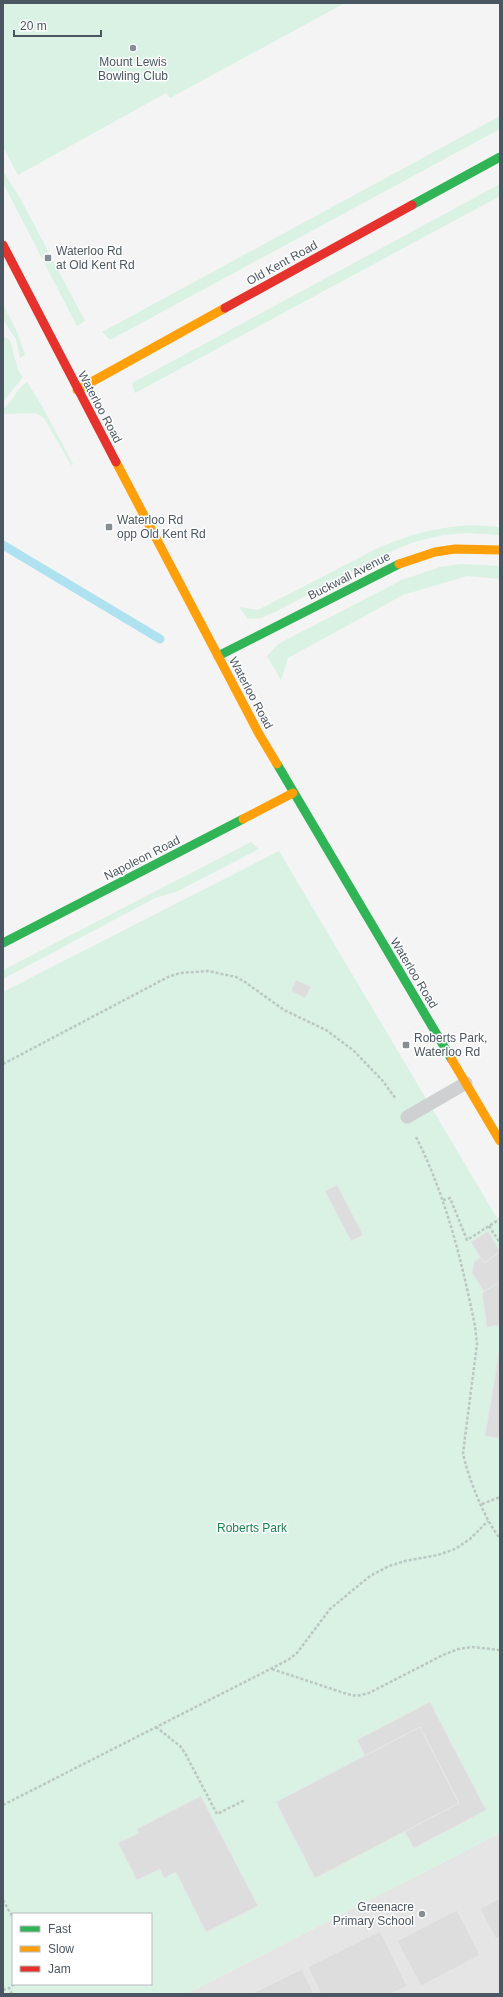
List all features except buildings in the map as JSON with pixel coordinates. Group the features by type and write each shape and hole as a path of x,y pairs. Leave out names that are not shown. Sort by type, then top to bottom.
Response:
{"street":[{"name":"Old Kent Road","path":"76,390 500,157"},
{"name":"Waterloo Road","path":"3,245 76,390 148,521 218,656 293,793 500,1141"},
{"name":"Buckwall Avenue","path":"218,656 397,565 435,552 456,549 500,550"},
{"name":"Napoleon Road","path":"3,943 293,793"}],"lane":[{"path":"407,1117 466,1083"}],"path":[{"path":"3,1064 168,977 180,972 208,972 236,977 284,1010 326,1030 369,1065 391,1092 407,1117 431,1165 443,1200 475,1326 477,1344 463,1453 465,1465 488,1521 500,1538"},
{"path":"443,1200 450,1198 467,1240 500,1219"},
{"path":"489,1226 500,1243"},
{"path":"482,1504 500,1497"},
{"path":"3,1805 288,1660 296,1653 330,1609 370,1576 389,1566 405,1561 438,1555 455,1549 470,1539 488,1521"},
{"path":"272,1669 357,1696 369,1693 458,1649 472,1647 500,1650"},
{"path":"156,1727 180,1746 186,1753 217,1814 245,1800"},
{"path":"3,1900 12,1916"},
{"path":"3,1990 13,1985"},
{"path":"9,1988 12,1994"}],"shaded area":[{"name":"Greenacre Primary School","path":"500,1833 500,1994 186,1994"}],"green space":[{"name":"Mount Lewis Bowling Club","path":"3,3 345,3 170,98 166,93 18,175 3,147"},
{"path":"500,116 500,129 110,340 102,332"},
{"path":"3,171 20,198 85,321 77,326 3,183"},
{"path":"500,184 500,196 135,393 132,383"},
{"path":"3,304 18,334 25,355 20,358 16,339 3,320"},
{"path":"3,336 10,340 18,370 23,377 3,402"},
{"path":"27,382 42,406 73,464 71,465 44,418 35,413 3,414 3,409 20,388"},
{"path":"473,525 500,527 500,535 468,533 443,535 414,542 392,551 261,618 248,619 239,607 258,610 378,548 402,539 436,529"},
{"path":"460,564 500,566 500,579 467,576 403,595 288,658 281,680 267,656 278,644 402,580 440,567"},
{"path":"251,842 259,849 178,891 155,898 3,979 3,970"},
{"name":"Roberts Park","path":"279,851 500,1223 500,1833 186,1994 3,1994 3,992"}],"waterway":[{"path":"3,545 160,639"}],"traffic: fast":[{"path":"412,205 500,157"},
{"path":"218,656 399,564"},
{"path":"277,764 452,1060"},
{"path":"3,943 243,819"}],"traffic: slow":[{"path":"77,390 225,308"},
{"path":"116,462 259,734 277,764"},
{"path":"399,564 435,552 455,549 500,550"},
{"path":"243,819 293,793"},
{"path":"452,1060 500,1141"}],"traffic: jam":[{"path":"225,308 412,205"},
{"path":"3,245 116,462"}],"place":[{"name":"Mount Lewis Bowling Club","path":"133,48"},
{"name":"Waterloo Rd at Old Kent Rd","path":"48,258"},
{"name":"Waterloo Rd opp Old Kent Rd","path":"109,527"},
{"name":"Roberts Park, Waterloo Rd","path":"406,1045"},
{"name":"Greenacre Primary School","path":"422,1914"}]}
